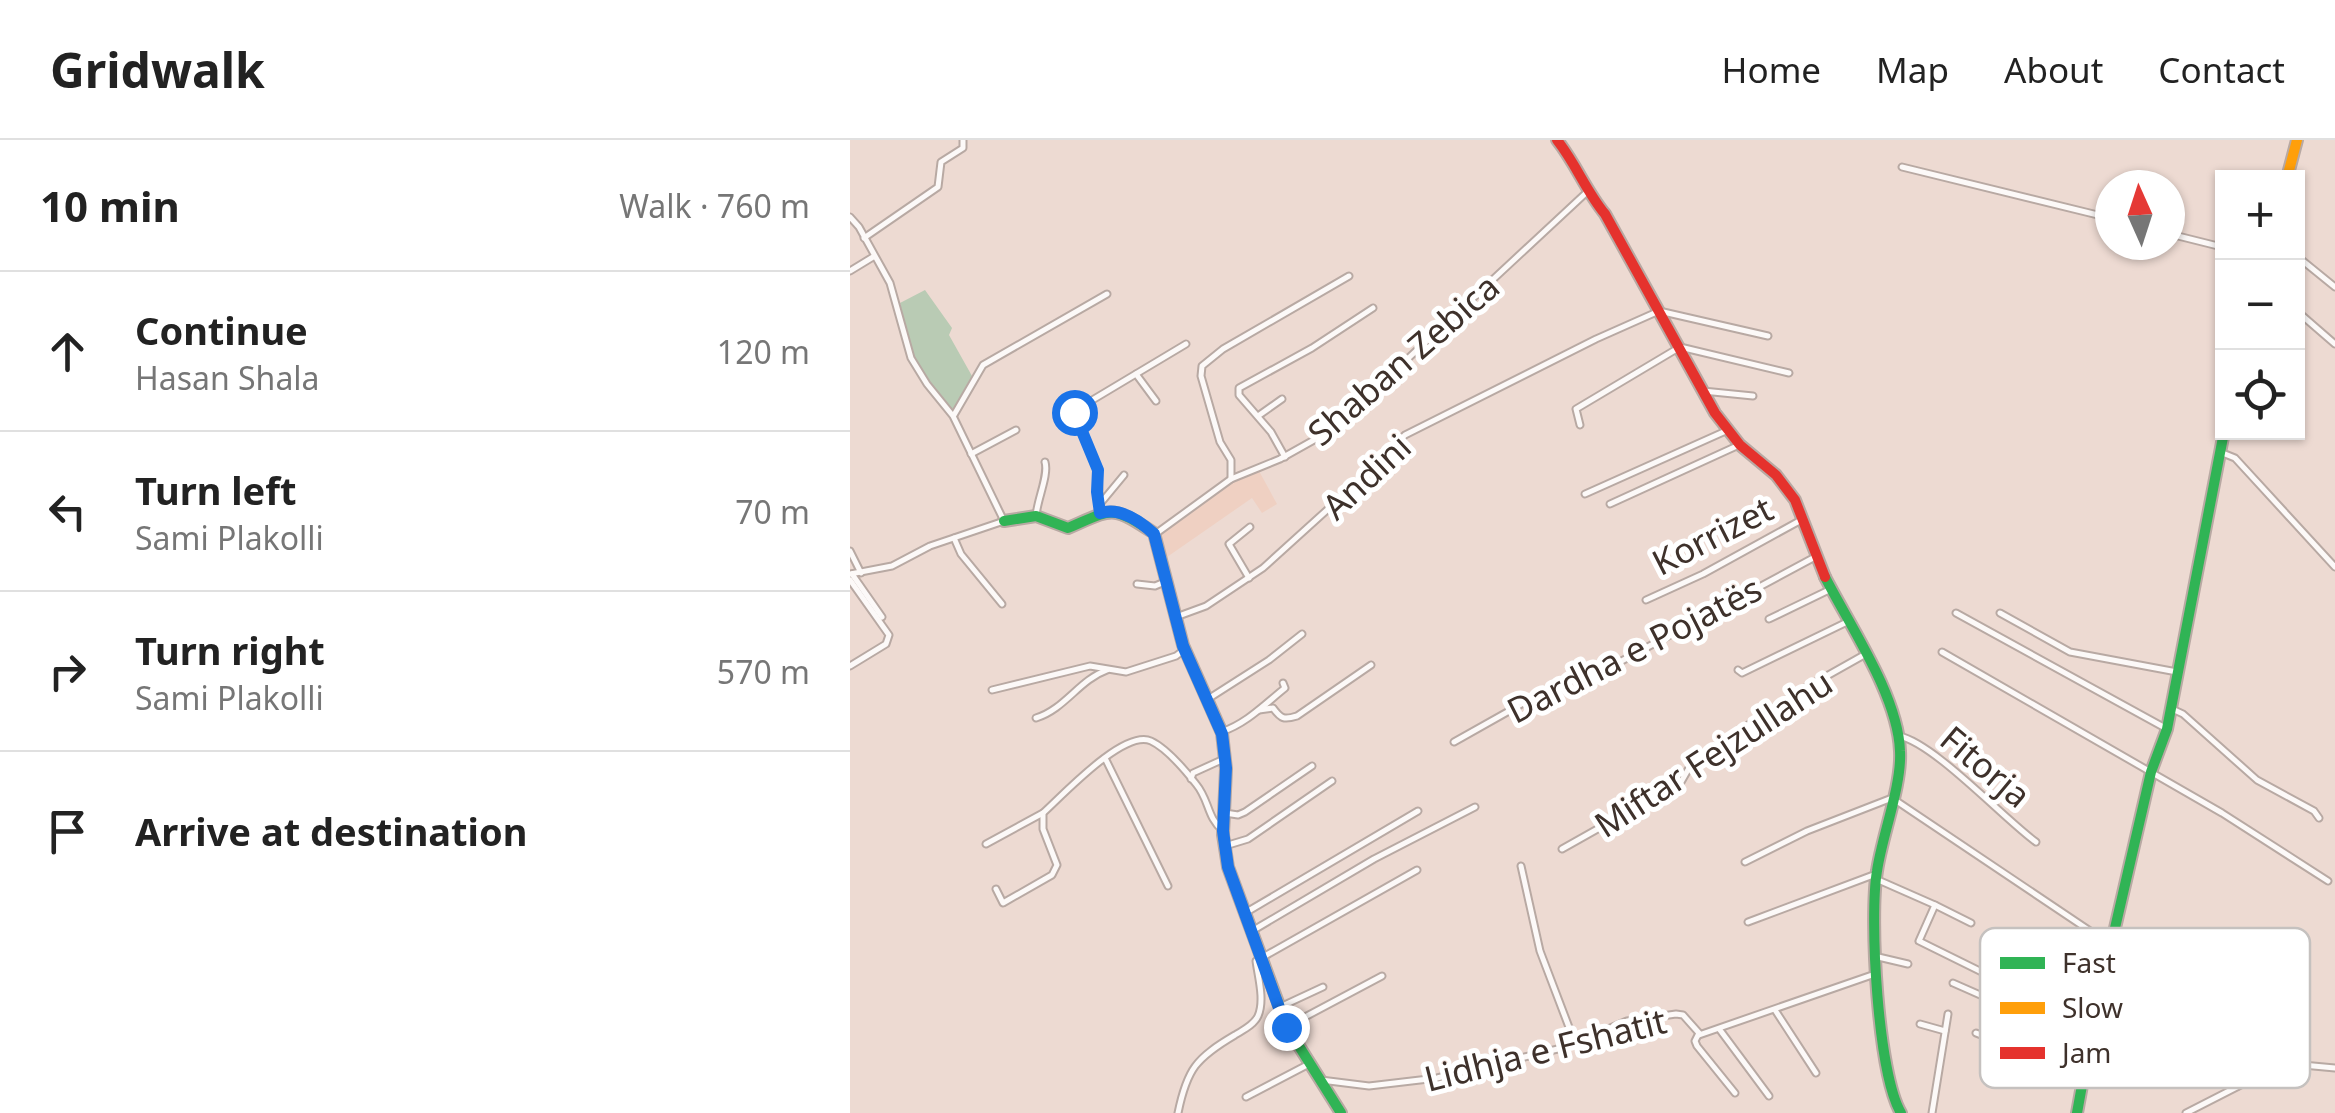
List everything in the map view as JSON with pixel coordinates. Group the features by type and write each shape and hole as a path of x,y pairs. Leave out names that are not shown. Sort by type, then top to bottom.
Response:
{"street":[{"path":"864,238 938,186 941,162 963,148 963,140"},
{"name":"Korrizet","path":"1557,140 1588,185 1587,192 1606,214 1728,430 1783,483 1803,519 1815,557"},
{"path":"2289,170 2297,140"},
{"path":"1902,167 2095,214"},
{"name":"Shaban Zebica","path":"1154,535 1231,479 1312,443 1342,420 1587,192"},
{"path":"850,217 890,284 912,358 926,384 953,416 999,522"},
{"path":"2185,238 2215,245"},
{"path":"850,271 873,257"},
{"path":"2302,260 2335,288"},
{"path":"1231,479 1231,460 1220,442 1201,376 1202,366 1349,276"},
{"path":"953,416 984,364 1108,294"},
{"path":"1284,456 1282,448 1239,396 1239,388 1322,342 1373,308"},
{"path":"1659,310 1768,336"},
{"name":"Andini","path":"1176,618 1206,606 1250,578 1316,522 1405,435 1659,310"},
{"path":"2305,318 2335,344"},
{"path":"1100,509 1098,470 1074,412 1186,344"},
{"path":"1580,425 1576,409 1680,347 1788,373"},
{"path":"1136,374 1156,401"},
{"path":"1703,391 1753,396"},
{"path":"1258,416 1282,399"},
{"path":"972,454 1016,430"},
{"path":"1585,494 1728,430"},
{"path":"2116,928 2166,729 2222,440"},
{"name":"Korrizet","path":"1610,504 1740,444"},
{"path":"2220,452 2234,458 2335,567"},
{"path":"1036,516 1047,474 1046,462"},
{"path":"851,576 892,566 999,522 1036,516 1068,528 1100,509 1124,475"},
{"path":"1100,509 1122,512 1154,535 1185,650 1221,732 1226,758 1222,812 1228,867 1286,1027 1341,1113"},
{"name":"Korrizet","path":"1646,600 1740,555 1803,519"},
{"path":"1250,526 1229,544 1250,578"},
{"path":"954,538 961,554 1002,604"},
{"path":"850,551 862,572"},
{"name":"Fitorja","path":"1815,557 1890,705 1899,736 1900,756 1876,876 1874,956 1886,1054 1899,1113"},
{"name":"Dardha e Pojatës","path":"1454,742 1550,688 1616,664 1815,557"},
{"path":"851,576 894,634"},
{"path":"850,666 886,644 889,635 851,576"},
{"path":"1137,584 1155,586 1167,581"},
{"path":"1769,619 1831,589"},
{"path":"1956,613 2166,729"},
{"path":"2000,613 2070,652 2177,672"},
{"path":"1738,670 1742,674 1848,621"},
{"path":"1208,699 1302,634"},
{"path":"992,690 1090,666 1126,672 1185,650"},
{"path":"1942,652 2222,813 2328,881"},
{"name":"Miftar Fejzullahu","path":"1562,849 1681,782 1693,761 1800,691 1864,656"},
{"path":"1259,710 1273,708 1280,718 1286,719 1297,716 1371,664"},
{"path":"1036,718 1051,712 1092,677 1108,670"},
{"path":"1221,732 1234,728 1259,710 1285,688 1284,683"},
{"path":"2170,708 2183,714 2256,780 2314,810 2319,818"},
{"name":"Fitorja","path":"1899,736 1936,758 2036,842"},
{"path":"986,844 1043,813 1125,744 1145,739 1191,779 1203,794 1210,819 1223,831"},
{"path":"1105,758 1168,886"},
{"path":"1191,779 1193,774 1226,758"},
{"path":"1222,812 1238,815 1312,766"},
{"path":"1224,846 1248,839 1332,782"},
{"path":"1745,862 1807,831 1892,798 2089,928"},
{"path":"1252,931 1406,841 1475,808"},
{"path":"1245,913 1418,811"},
{"path":"996,889 1003,903 1056,870 1042,829 1043,813"},
{"path":"1521,866 1540,950 1575,1043"},
{"path":"1178,1113 1184,1079 1195,1065 1258,1017 1256,961 1417,870"},
{"path":"1748,922 1876,876 1972,923"},
{"path":"1936,905 1919,941 1980,970"},
{"path":"1874,956 1908,964"},
{"name":"Lidhja e Fshatit","path":"1734,1093 1699,1048 1695,1041 1700,1035 1875,974"},
{"path":"1286,1027 1382,976"},
{"path":"1953,983 1980,995"},
{"path":"1280,1007 1323,988"},
{"path":"1775,1010 1816,1074"},
{"path":"1932,1113 1948,1014"},
{"name":"Lidhja e Fshatit","path":"1321,1080 1369,1086 1438,1078 1575,1043 1627,1022 1662,1015 1683,1015 1700,1035"},
{"path":"1920,1024 1945,1031"},
{"name":"Lidhja e Fshatit","path":"1719,1030 1769,1096"},
{"path":"1976,1033 1980,1035"},
{"path":"1246,1097 1309,1064"},
{"path":"2310,1066 2335,1068"},
{"path":"2077,1113 2082,1088"},
{"path":"2186,1113 2234,1088"}],"shaded area":[{"path":"1259,471 1277,504 1262,513 1252,498 1167,557 1160,534 1230,484"}],"green space":[{"path":"925,290 952,328 949,335 972,376 953,409 923,376 903,317 900,303"}],"traffic: fast":[{"path":"2115,928 2151,772 2167,729 2222,440"},
{"path":"1004,521 1036,516 1068,528 1112,512 1154,533 1183,645 1222,733 1226,769 1223,835 1228,867 1287,1027 1341,1113"},
{"path":"1825,577 1882,685 1900,751 1895,795 1877,871 1874,923 1881,1032 1886,1066 1901,1113"},
{"path":"2077,1113 2082,1088"}],"traffic: slow":[{"path":"2289,170 2297,140"}],"traffic: jam":[{"path":"1557,140 1605,214 1715,413 1740,445 1776,475 1795,500 1825,577"}],"route":[{"path":"1074,412 1098,470 1100,513 1122,512 1154,534 1183,646 1222,734 1226,755 1222,812 1228,867 1286,1027"}]}
